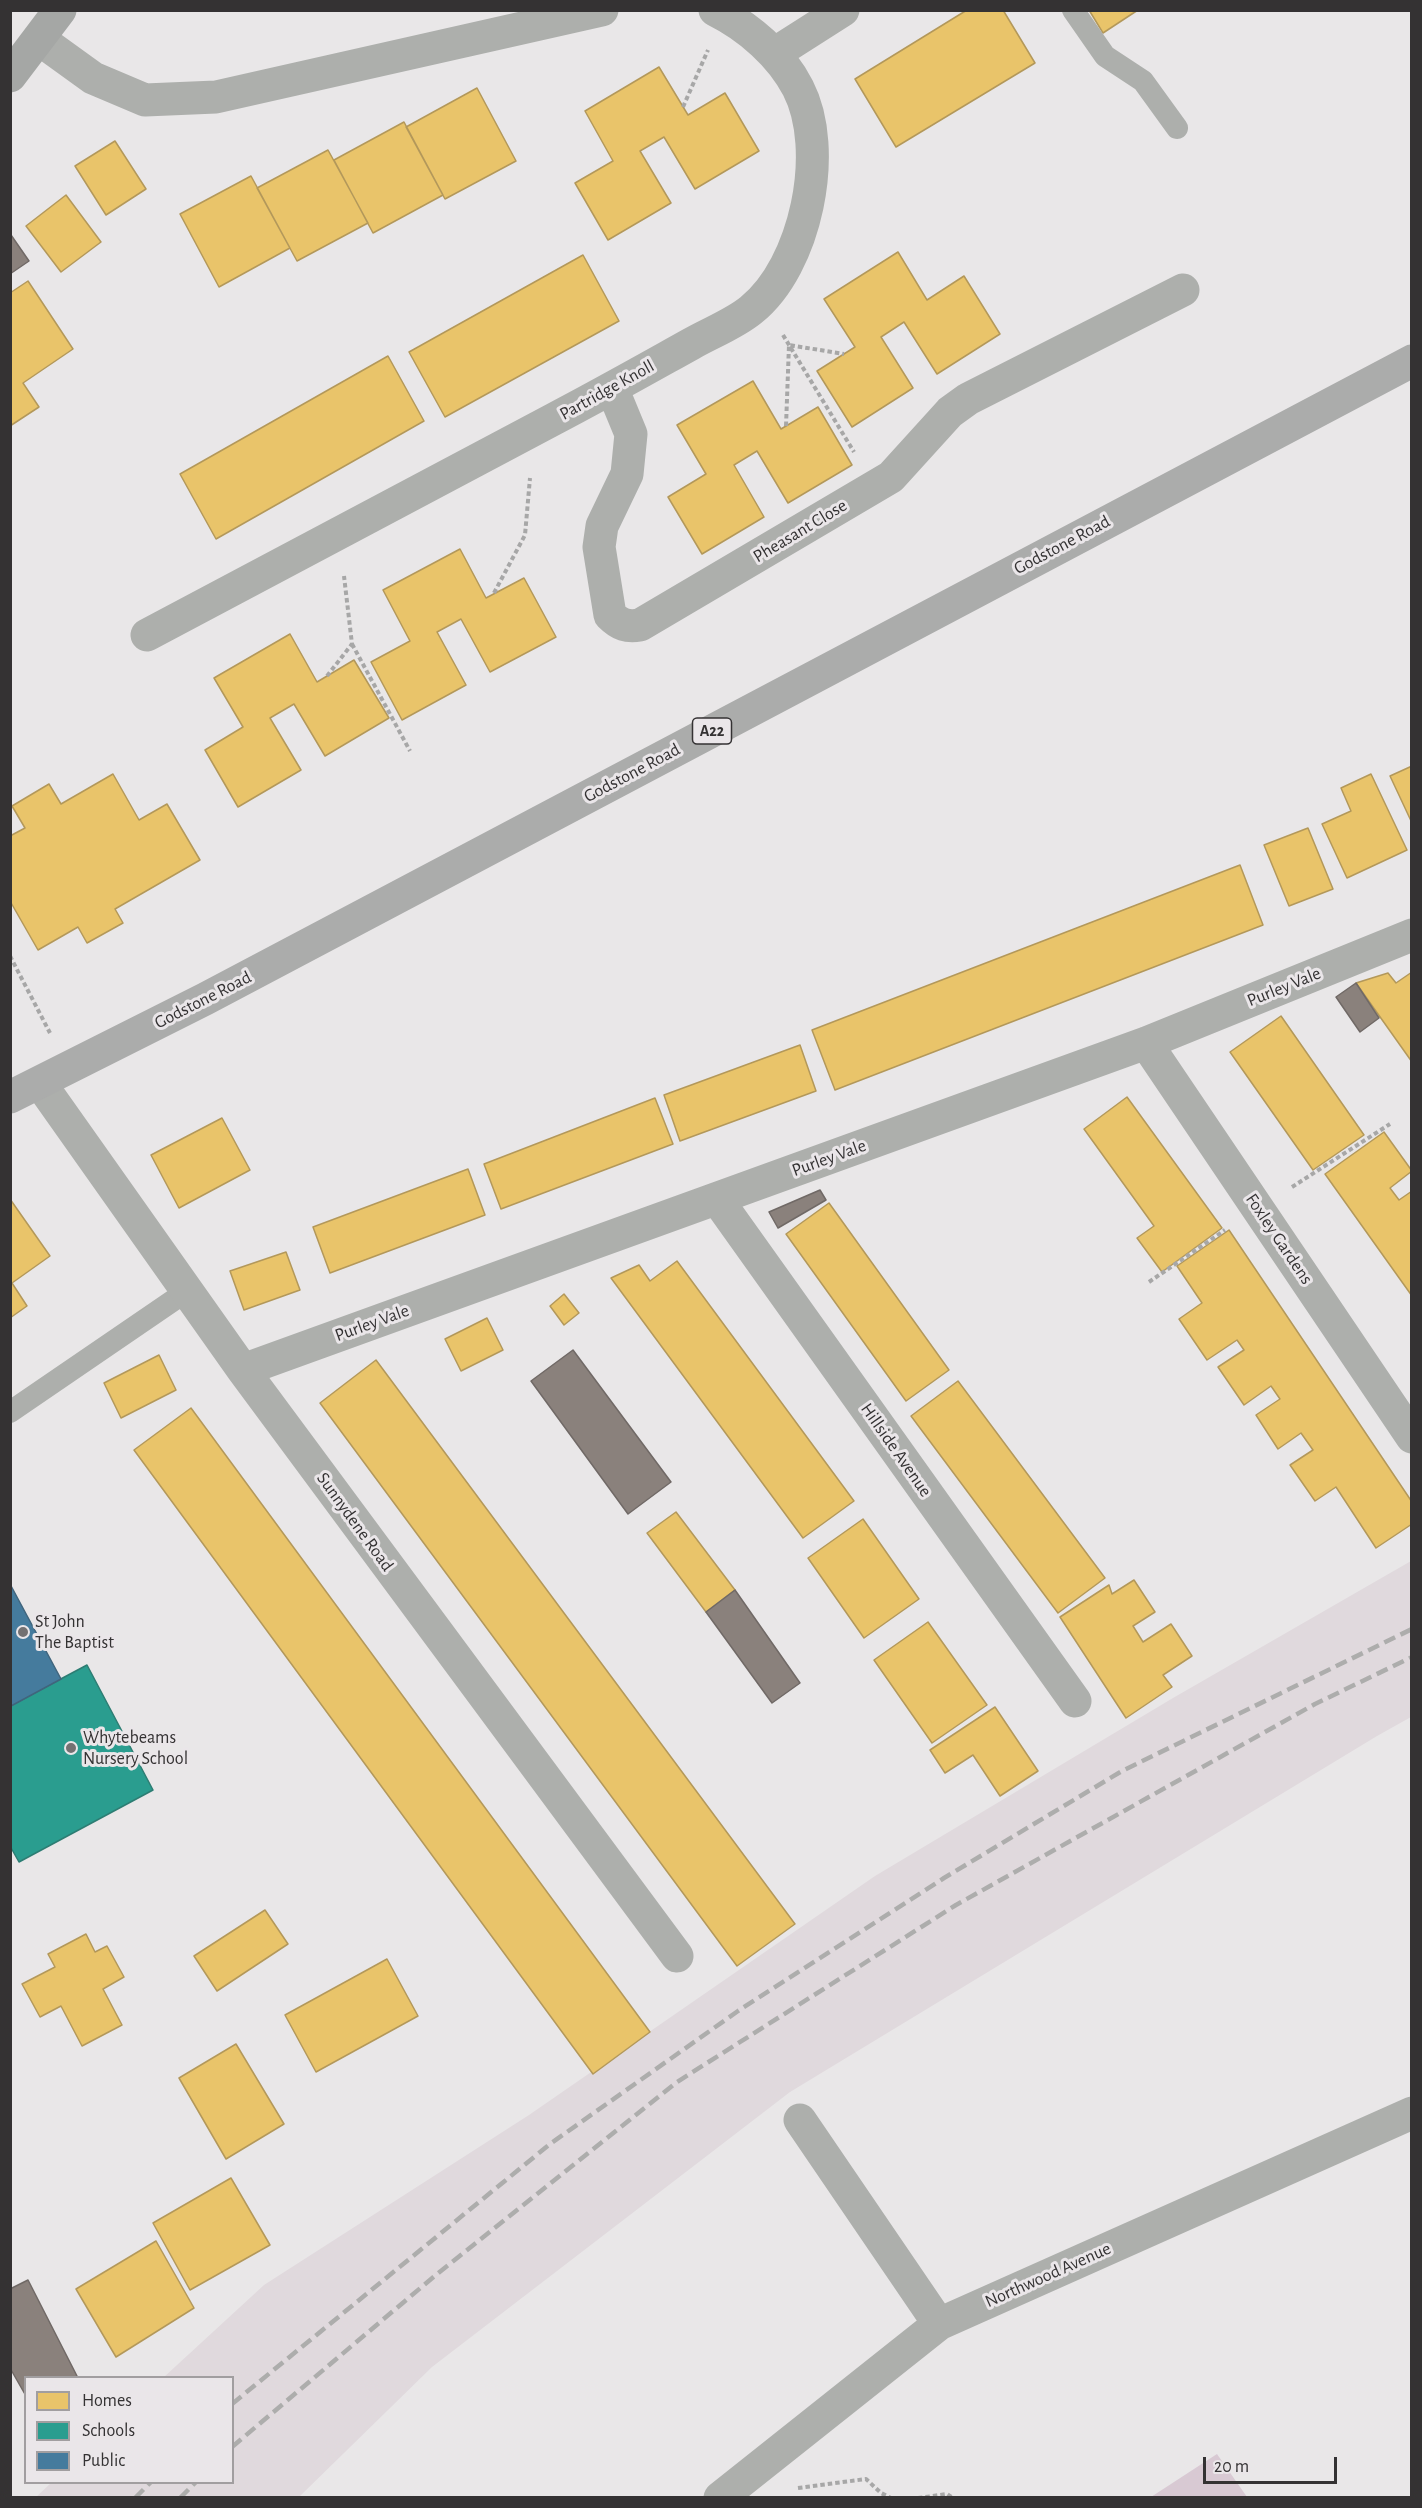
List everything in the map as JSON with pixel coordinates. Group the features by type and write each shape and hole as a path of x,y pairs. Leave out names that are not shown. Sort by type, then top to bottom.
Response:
{"highway":[{"name":"Godstone Road","path":"10,1097 205,999 1412,360"}],"main road":[{"path":"10,76 60,10"}],"street":[{"path":"39,39 93,78 145,100 216,97 602,10"},
{"path":"774,54 843,10"},
{"name":"Partridge Knoll","path":"147,635 612,388 751,310 777,282 800,233 806,210 812,146 808,115 799,90 787,69 758,38 720,13"},
{"name":"Pheasant Close","path":"612,388 631,434 627,474 602,526 599,547 610,615 623,626 640,625 891,477 950,412 968,399 1183,290"},
{"name":"Purley Vale","path":"243,1370 1146,1043 1412,935"},
{"name":"Foxley Gardens","path":"1146,1043 1412,1437"},
{"name":"Sunnydene Road","path":"40,1083 243,1370 676,1956"},
{"name":"Hillside Avenue","path":"717,1199 1075,1701"},
{"name":"Northwood Avenue","path":"720,2498 749,2472 939,2324 1412,2113"},
{"path":"800,2120 939,2324"}],"lane":[{"path":"1073,10 1106,56 1143,81 1177,128"},
{"path":"10,1412 188,1291"}],"path":[{"path":"683,107 720,13"},
{"path":"761,299 875,486"},
{"path":"789,345 844,354"},
{"path":"786,426 789,345"},
{"path":"494,593 525,535 535,429"},
{"path":"338,534 352,644 410,751"},
{"path":"327,676 352,644"},
{"path":"10,956 35,1003"},
{"path":"749,2472 792,2489 866,2479 881,2493 891,2498"},
{"path":"918,2498 947,2494 953,2498"}],"shaded area":[{"path":"1411,1561 1411,1717 790,2092 432,2367 299,2497 35,2498 50,2484 234,2484 234,2376 165,2376 264,2285 529,2115 875,1876 1173,1698"},
{"path":"1217,2454 1247,2497 1151,2497"}],"building: Homes":[{"path":"967,10 1003,10 1035,63 896,147 855,79"},
{"path":"1089,10 1138,10 1103,33"},
{"path":"659,67 688,115 725,93 759,151 695,189 664,137 640,151 671,203 608,240 575,183 613,161 585,111"},
{"path":"477,88 516,161 445,199 406,127"},
{"path":"404,122 443,195 373,233 334,160"},
{"path":"115,141 146,189 106,215 75,166"},
{"path":"328,150 368,223 297,261 257,188"},
{"path":"251,176 290,248 219,287 180,214"},
{"path":"66,195 101,242 61,272 26,226"},
{"path":"898,252 927,300 964,276 1000,334 937,374 904,322 881,337 913,388 852,427 817,371 855,347 824,299"},
{"path":"583,255 619,321 445,417 409,352"},
{"path":"28,281 73,349 23,383 39,407 10,426 10,293"},
{"path":"388,356 424,421 216,539 180,474"},
{"path":"753,381 781,429 818,407 852,465 788,503 757,451 734,465 764,517 702,554 668,497 706,474 677,425"},
{"path":"460,549 486,598 524,578 556,637 490,672 461,619 437,632 466,685 402,720 371,662 410,641 383,590"},
{"path":"290,634 317,682 354,660 389,718 325,756 294,704 270,718 301,770 238,807 205,750 243,727 214,678"},
{"path":"1412,766 1412,823 1390,776"},
{"path":"113,774 139,820 167,804 200,860 115,909 123,923 87,943 78,927 38,950 10,901 10,836 25,828 12,806 49,784 61,804"},
{"path":"1371,774 1407,850 1347,878 1322,824 1351,811 1341,788"},
{"path":"1308,828 1333,889 1289,906 1264,845"},
{"path":"1240,865 1263,925 835,1090 812,1030"},
{"path":"1412,972 1412,1062 1356,983 1388,973 1396,983"},
{"path":"1281,1016 1364,1135 1313,1170 1230,1052"},
{"path":"800,1045 816,1091 680,1141 664,1095"},
{"path":"1127,1097 1222,1228 1162,1272 1137,1238 1154,1226 1084,1129"},
{"path":"655,1098 673,1144 501,1209 484,1164"},
{"path":"222,1118 250,1170 179,1208 151,1155"},
{"path":"1384,1132 1412,1171 1390,1188 1399,1200 1412,1191 1412,1296 1325,1174"},
{"path":"468,1169 485,1215 330,1273 313,1227"},
{"path":"10,1199 50,1256 12,1283 27,1306 10,1318"},
{"path":"829,1203 949,1370 906,1401 786,1234"},
{"path":"1229,1230 1412,1502 1412,1524 1376,1548 1336,1487 1315,1501 1290,1465 1313,1450 1301,1433 1278,1449 1256,1415 1280,1399 1271,1386 1244,1405 1218,1367 1244,1350 1237,1340 1207,1360 1179,1319 1202,1303 1177,1266"},
{"path":"286,1252 300,1290 244,1310 230,1271"},
{"path":"677,1261 854,1501 803,1538 611,1278 639,1265 650,1281"},
{"path":"564,1294 579,1313 564,1325 550,1306"},
{"path":"487,1318 503,1350 461,1371 445,1339"},
{"path":"159,1355 176,1390 121,1418 104,1383"},
{"path":"376,1360 795,1924 737,1966 320,1403"},
{"path":"958,1381 1105,1578 1058,1613 911,1416"},
{"path":"191,1408 650,2032 593,2074 134,1450"},
{"path":"676,1512 735,1590 706,1612 647,1533"},
{"path":"863,1519 919,1599 864,1638 808,1558"},
{"path":"1134,1580 1155,1612 1133,1626 1143,1642 1171,1624 1192,1656 1163,1675 1172,1687 1126,1718 1060,1617 1109,1585 1112,1594"},
{"path":"928,1622 987,1705 932,1743 874,1660"},
{"path":"995,1707 1038,1771 1000,1796 973,1755 945,1773 930,1750"},
{"path":"265,1910 288,1944 217,1991 194,1956"},
{"path":"86,1934 95,1952 107,1946 124,1977 103,1989 122,2025 82,2046 61,2006 40,2017 22,1984 55,1967 48,1954"},
{"path":"387,1959 418,2016 316,2072 285,2015"},
{"path":"236,2044 284,2124 226,2159 179,2078"},
{"path":"231,2178 270,2245 190,2290 153,2223"},
{"path":"156,2241 194,2308 116,2357 76,2289"}],"building: Schools":[{"name":"Whytebeams Nursery School","path":"87,1665 153,1790 19,1862 10,1846 10,1706"}],"building: Public":[{"name":"St John The Baptist","path":"10,1584 61,1679 11,1706 10,1706"}],"building: Industry":[{"path":"10,235 29,261 10,274"},
{"path":"1356,983 1379,1018 1360,1032 1336,997"},
{"path":"820,1190 826,1200 778,1228 769,1212"},
{"path":"573,1350 671,1482 628,1514 531,1381"},
{"path":"735,1590 800,1683 772,1703 706,1612"},
{"path":"28,2280 77,2376 24,2376 24,2392 10,2368 10,2289"}],"railway":[{"path":"234,2402 550,2144 738,2011 944,1878 1122,1771 1412,1629"},
{"path":"234,2445 437,2274 677,2082 956,1905 1315,1704 1412,1657"},
{"path":"135,2498 149,2484"},
{"path":"180,2498 194,2484"}],"place":[{"name":"St John The Baptist","path":"23,1632"},
{"name":"Whytebeams Nursery School","path":"71,1748"}]}
